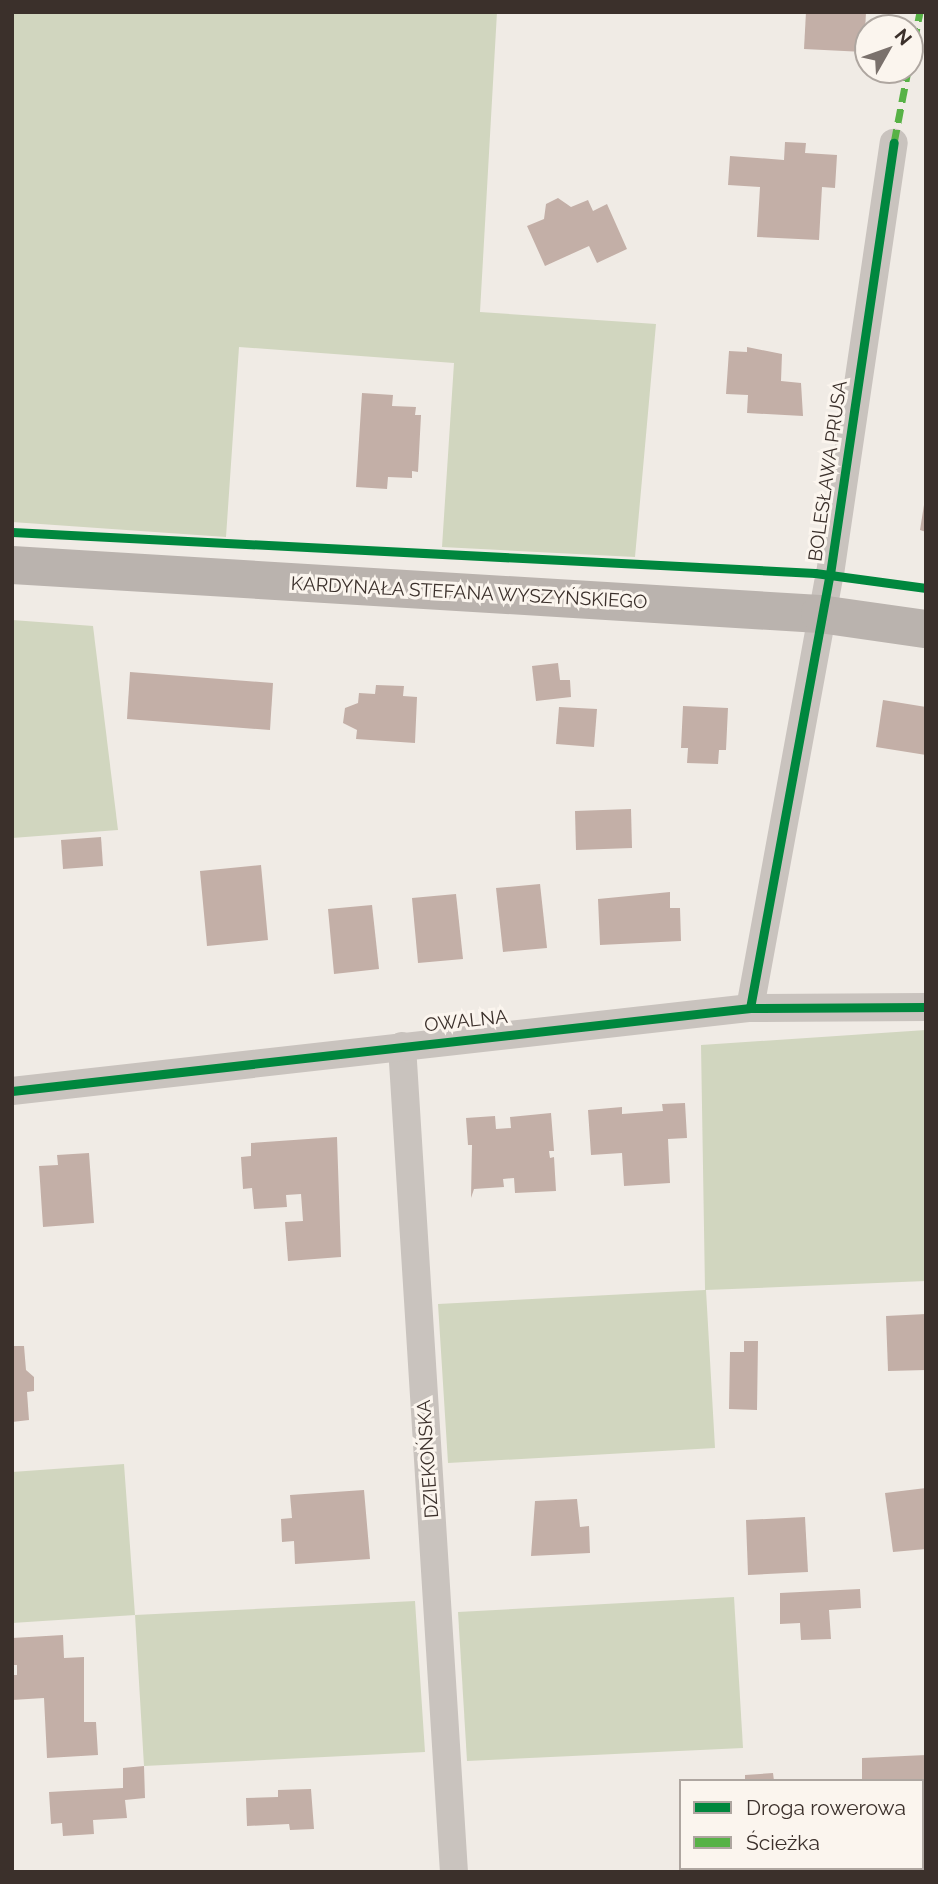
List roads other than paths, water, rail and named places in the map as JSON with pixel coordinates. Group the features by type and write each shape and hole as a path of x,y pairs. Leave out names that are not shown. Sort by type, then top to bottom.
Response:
{"main road":[{"name":"KARDYNAŁA STEFANA WYSZYŃSKIEGO","path":"12,565 820,614 926,629"}],"street":[{"name":"BOLESŁAWA PRUSA","path":"750,1008 820,614 830,574 894,143"},
{"name":"OWALNA","path":"12,1091 750,1008 926,1007"},
{"name":"DZIEKOŃSKA","path":"402,1046 454,1872"}]}
